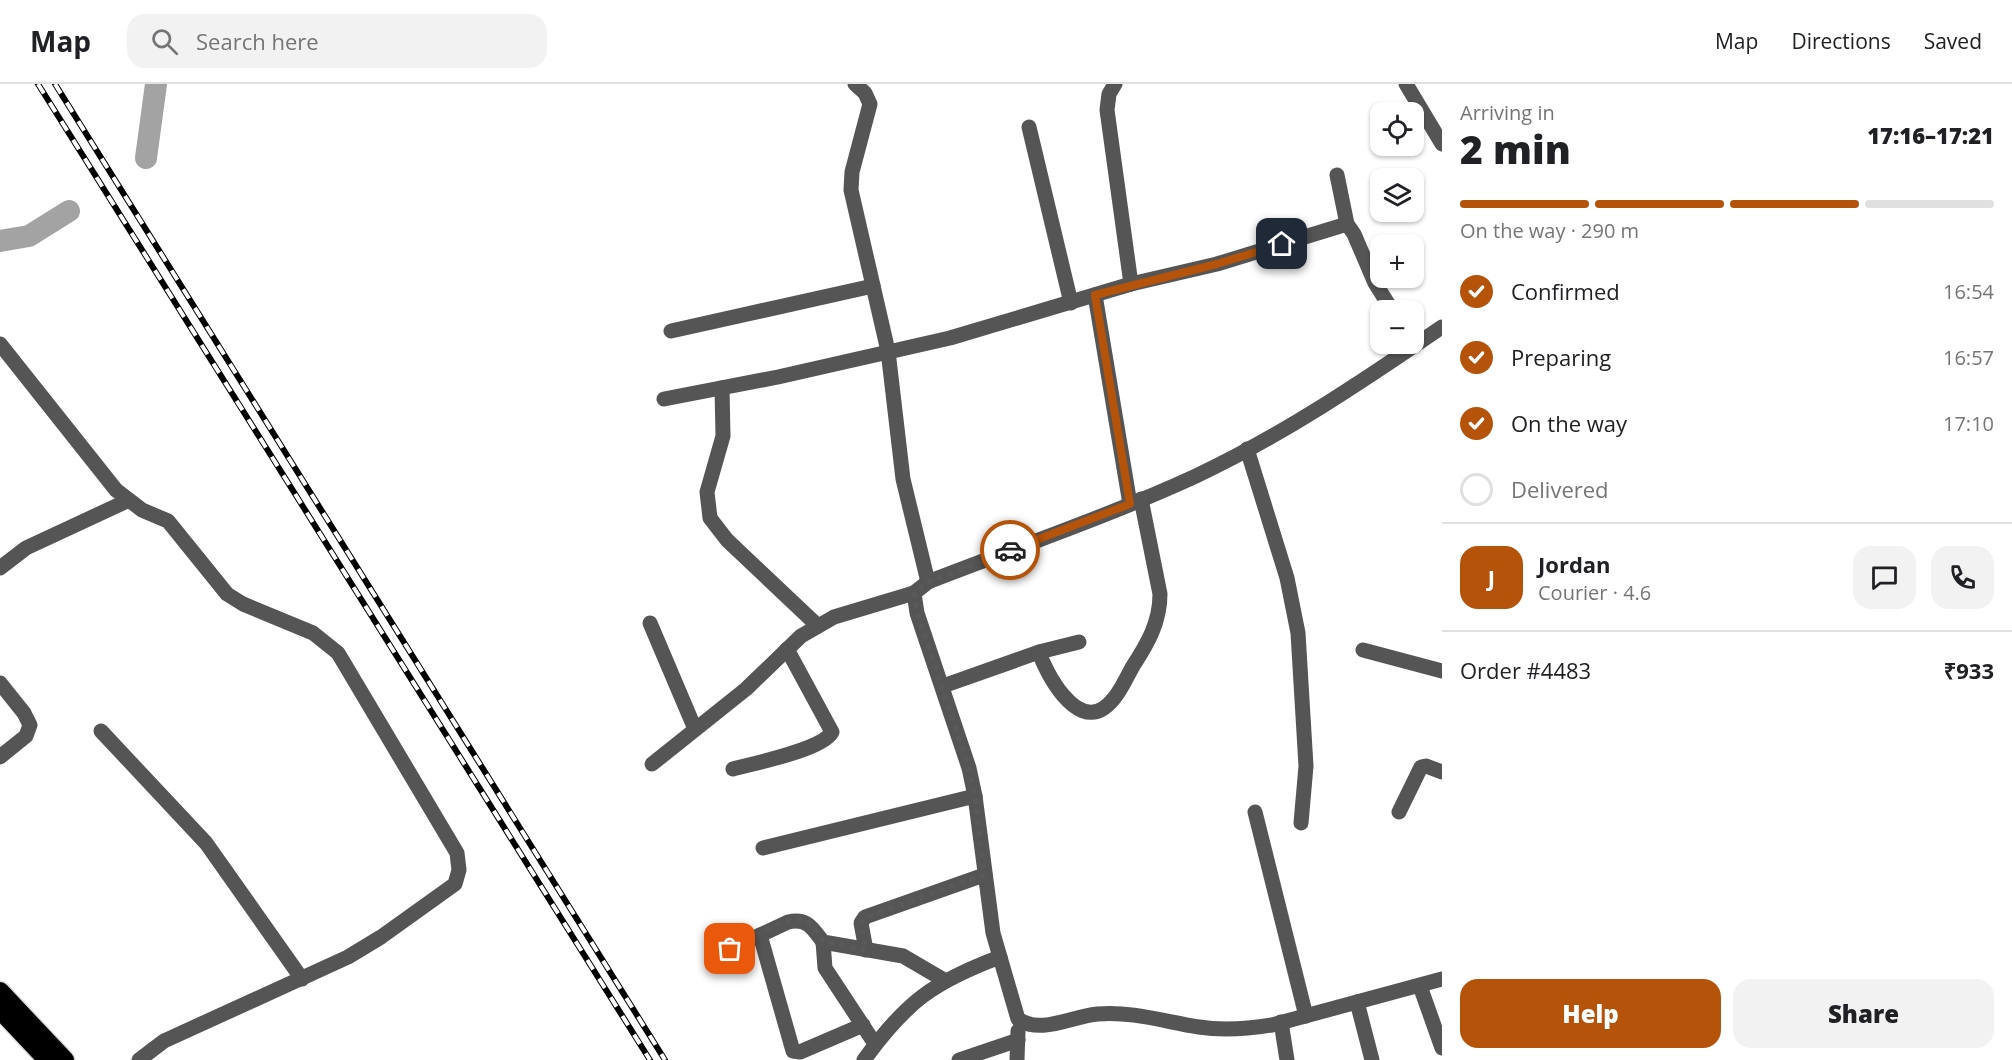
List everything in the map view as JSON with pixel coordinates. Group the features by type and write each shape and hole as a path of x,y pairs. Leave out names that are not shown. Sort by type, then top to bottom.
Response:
{"highway":[{"path":"0,991 64,1060"},
{"path":"0,1010 47,1060"}],"street":[{"path":"855,84 865,93 870,104 854,162 851,190 888,351 903,479 928,582"},
{"path":"1116,84 1109,94 1107,110 1131,284"},
{"path":"1407,84 1442,144"},
{"path":"1029,127 1071,303"},
{"path":"1337,175 1347,224 1375,283 1386,300"},
{"path":"664,399 950,338 1131,284 1217,264 1347,224"},
{"path":"670,331 873,286"},
{"path":"1039,652 1053,684 1070,701 1090,711 1102,710 1112,701 1149,641 1160,609 1160,594 1136,502 1095,295"},
{"path":"1424,339 1442,327"},
{"path":"0,344 127,501 168,521 226,594 243,604 313,633 338,653 457,853 459,870 455,884 439,898 348,957 164,1041 140,1060"},
{"path":"652,764 746,689 787,650 818,626 834,617 914,593 928,582 1136,502 1247,449 1336,399 1401,354"},
{"path":"722,388 723,436 707,492 710,518 727,540 818,626"},
{"path":"1247,449 1287,578 1298,633 1306,766 1301,824"},
{"path":"0,568 26,548 127,501"},
{"path":"914,593 917,613 943,686 975,796 984,875 1000,957 1018,1019 1017,1060"},
{"path":"650,623 695,729"},
{"path":"943,686 1039,652 1079,642"},
{"path":"733,769 812,746 828,740 832,732 787,650"},
{"path":"1363,650 1442,671"},
{"path":"0,683 24,713 30,725 26,736 0,757"},
{"path":"101,731 206,843 302,979"},
{"path":"1399,812 1421,767 1426,766 1442,772"},
{"path":"763,848 975,796"},
{"path":"1255,812 1306,1016"},
{"path":"866,950 861,923 866,917 984,875"},
{"path":"716,956 788,922 800,919 810,924 823,942 825,968 875,1044"},
{"path":"760,935 793,1051 800,1052 862,1025"},
{"path":"823,942 903,956 944,980"},
{"path":"864,1060 908,1006 944,980 1000,957"},
{"path":"1018,1019 1027,1025 1038,1026 1097,1014 1114,1014 1222,1029 1246,1029 1306,1016 1442,979"},
{"path":"1420,986 1442,1048"},
{"path":"1357,1002 1372,1060"},
{"path":"1281,1022 1287,1060"},
{"path":"959,1060 1018,1040"}],"waterway":[{"path":"146,158 156,84"},
{"path":"0,241 29,236 69,211"}],"railway":[{"path":"38,84 650,1060"},
{"path":"55,84 665,1060"}],"way so far":[{"path":"730,949 788,922 800,919 810,924 823,942 866,950 861,933 861,923 866,917 984,875 975,796 969,768 917,613 914,593 928,582 1010,550"}],"route":[{"path":"1010,550 1130,504 1095,295 1217,264 1282,244"}]}
